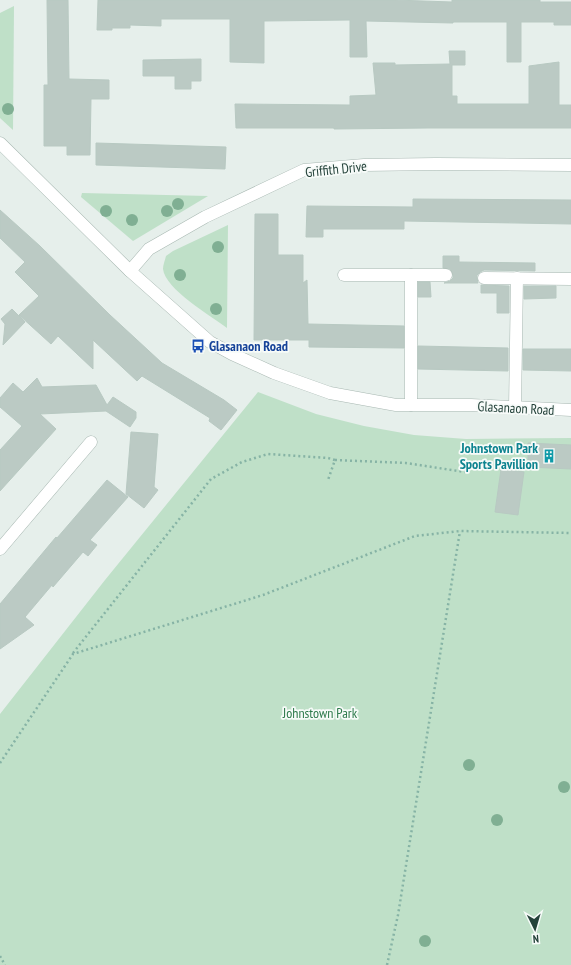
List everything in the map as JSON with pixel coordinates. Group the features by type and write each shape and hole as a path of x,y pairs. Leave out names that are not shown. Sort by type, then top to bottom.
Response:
{"street":[{"name":"Glasanaon Road","path":"0,143 130,271 210,342 232,354 274,373 330,393 396,405 471,405 571,410"},
{"name":"Griffith Drive","path":"130,271 148,249 205,217 304,170 364,165 436,164 571,166"},
{"path":"344,275 446,276"},
{"path":"411,275 411,405"},
{"path":"484,278 571,279"},
{"path":"515,408 517,278"},
{"path":"0,548 91,442"}],"path":[{"path":"0,762 73,654 211,479 242,462 268,454 328,458 335,460 406,463 465,472"},
{"path":"328,480 335,460"},
{"path":"73,654 263,595 415,536 460,531 571,533"},
{"path":"387,965 398,915 460,531"},
{"path":"0,956 5,965"}],"green space":[{"path":"14,6 13,130 0,118 0,13"},
{"path":"82,193 208,196 133,241 81,197"},
{"path":"228,225 227,328 190,302 180,293 166,277 163,269 166,256 173,251"},
{"name":"Johnstown Park","path":"258,392 316,414 364,426 414,435 466,439 571,438 571,965 0,965 0,714 105,580"}],"building":[{"path":"47,0 68,0 69,79 109,80 109,99 91,99 90,155 67,155 67,146 44,146 44,85 48,85"},
{"path":"98,0 395,0 452,2 452,0 540,0 540,2 571,2 571,25 554,25 554,22 521,22 521,62 507,62 507,22 453,23 366,21 367,57 350,57 350,20 264,21 264,63 230,62 230,19 161,19 161,26 130,25 130,28 97,30"},
{"path":"449,51 465,51 465,65 452,65 452,96 457,96 457,104 529,104 529,66 559,62 559,105 571,105 571,128 236,128 235,104 350,105 350,96 376,95 373,63 395,63 395,65 450,64"},
{"path":"201,59 201,81 191,81 191,89 175,89 175,76 143,76 143,60"},
{"path":"96,143 226,147 225,169 96,165"},
{"path":"413,199 571,200 571,224 404,221 404,229 323,229 323,237 306,237 307,206 413,207"},
{"path":"0,210 40,246 110,315 162,363 224,400 237,410 221,430 209,421 210,418 142,376 137,381 93,340 93,369 58,336 51,344 19,315 39,296 15,272 25,262 0,238"},
{"path":"255,214 278,214 278,255 303,255 303,283 307,280 308,324 404,326 404,348 309,347 309,340 254,340"},
{"path":"443,256 459,256 459,262 535,263 535,271 484,270 477,275 478,283 444,283 450,281 453,278 453,275 450,269 443,268"},
{"path":"418,282 430,282 431,297 418,297"},
{"path":"481,285 509,286 509,313 497,313 497,293 481,293"},
{"path":"524,286 556,286 556,298 524,299"},
{"path":"12,309 25,322 3,345 5,324 1,319"},
{"path":"418,346 508,348 508,371 418,369"},
{"path":"523,349 571,349 571,371 523,370"},
{"path":"37,378 42,387 96,385 107,405 113,397 136,412 136,418 130,427 106,411 40,414 56,429 0,491 0,450 22,426 0,407 0,398 13,383 23,392"},
{"path":"131,432 158,434 154,487 158,490 144,508 126,494"},
{"name":"Johnstown Park Sports Pavillion","path":"528,443 571,445 571,469 528,467"},
{"path":"501,469 524,472 518,515 495,512"},
{"path":"107,480 128,497 90,540 97,545 88,556 83,552 25,617 34,625 0,649 0,604 56,537 57,538"}],"place":[{"name":"Glasanaon Road","path":"198,346"},
{"name":"Johnstown Park Sports Pavillion","path":"549,456"}]}
